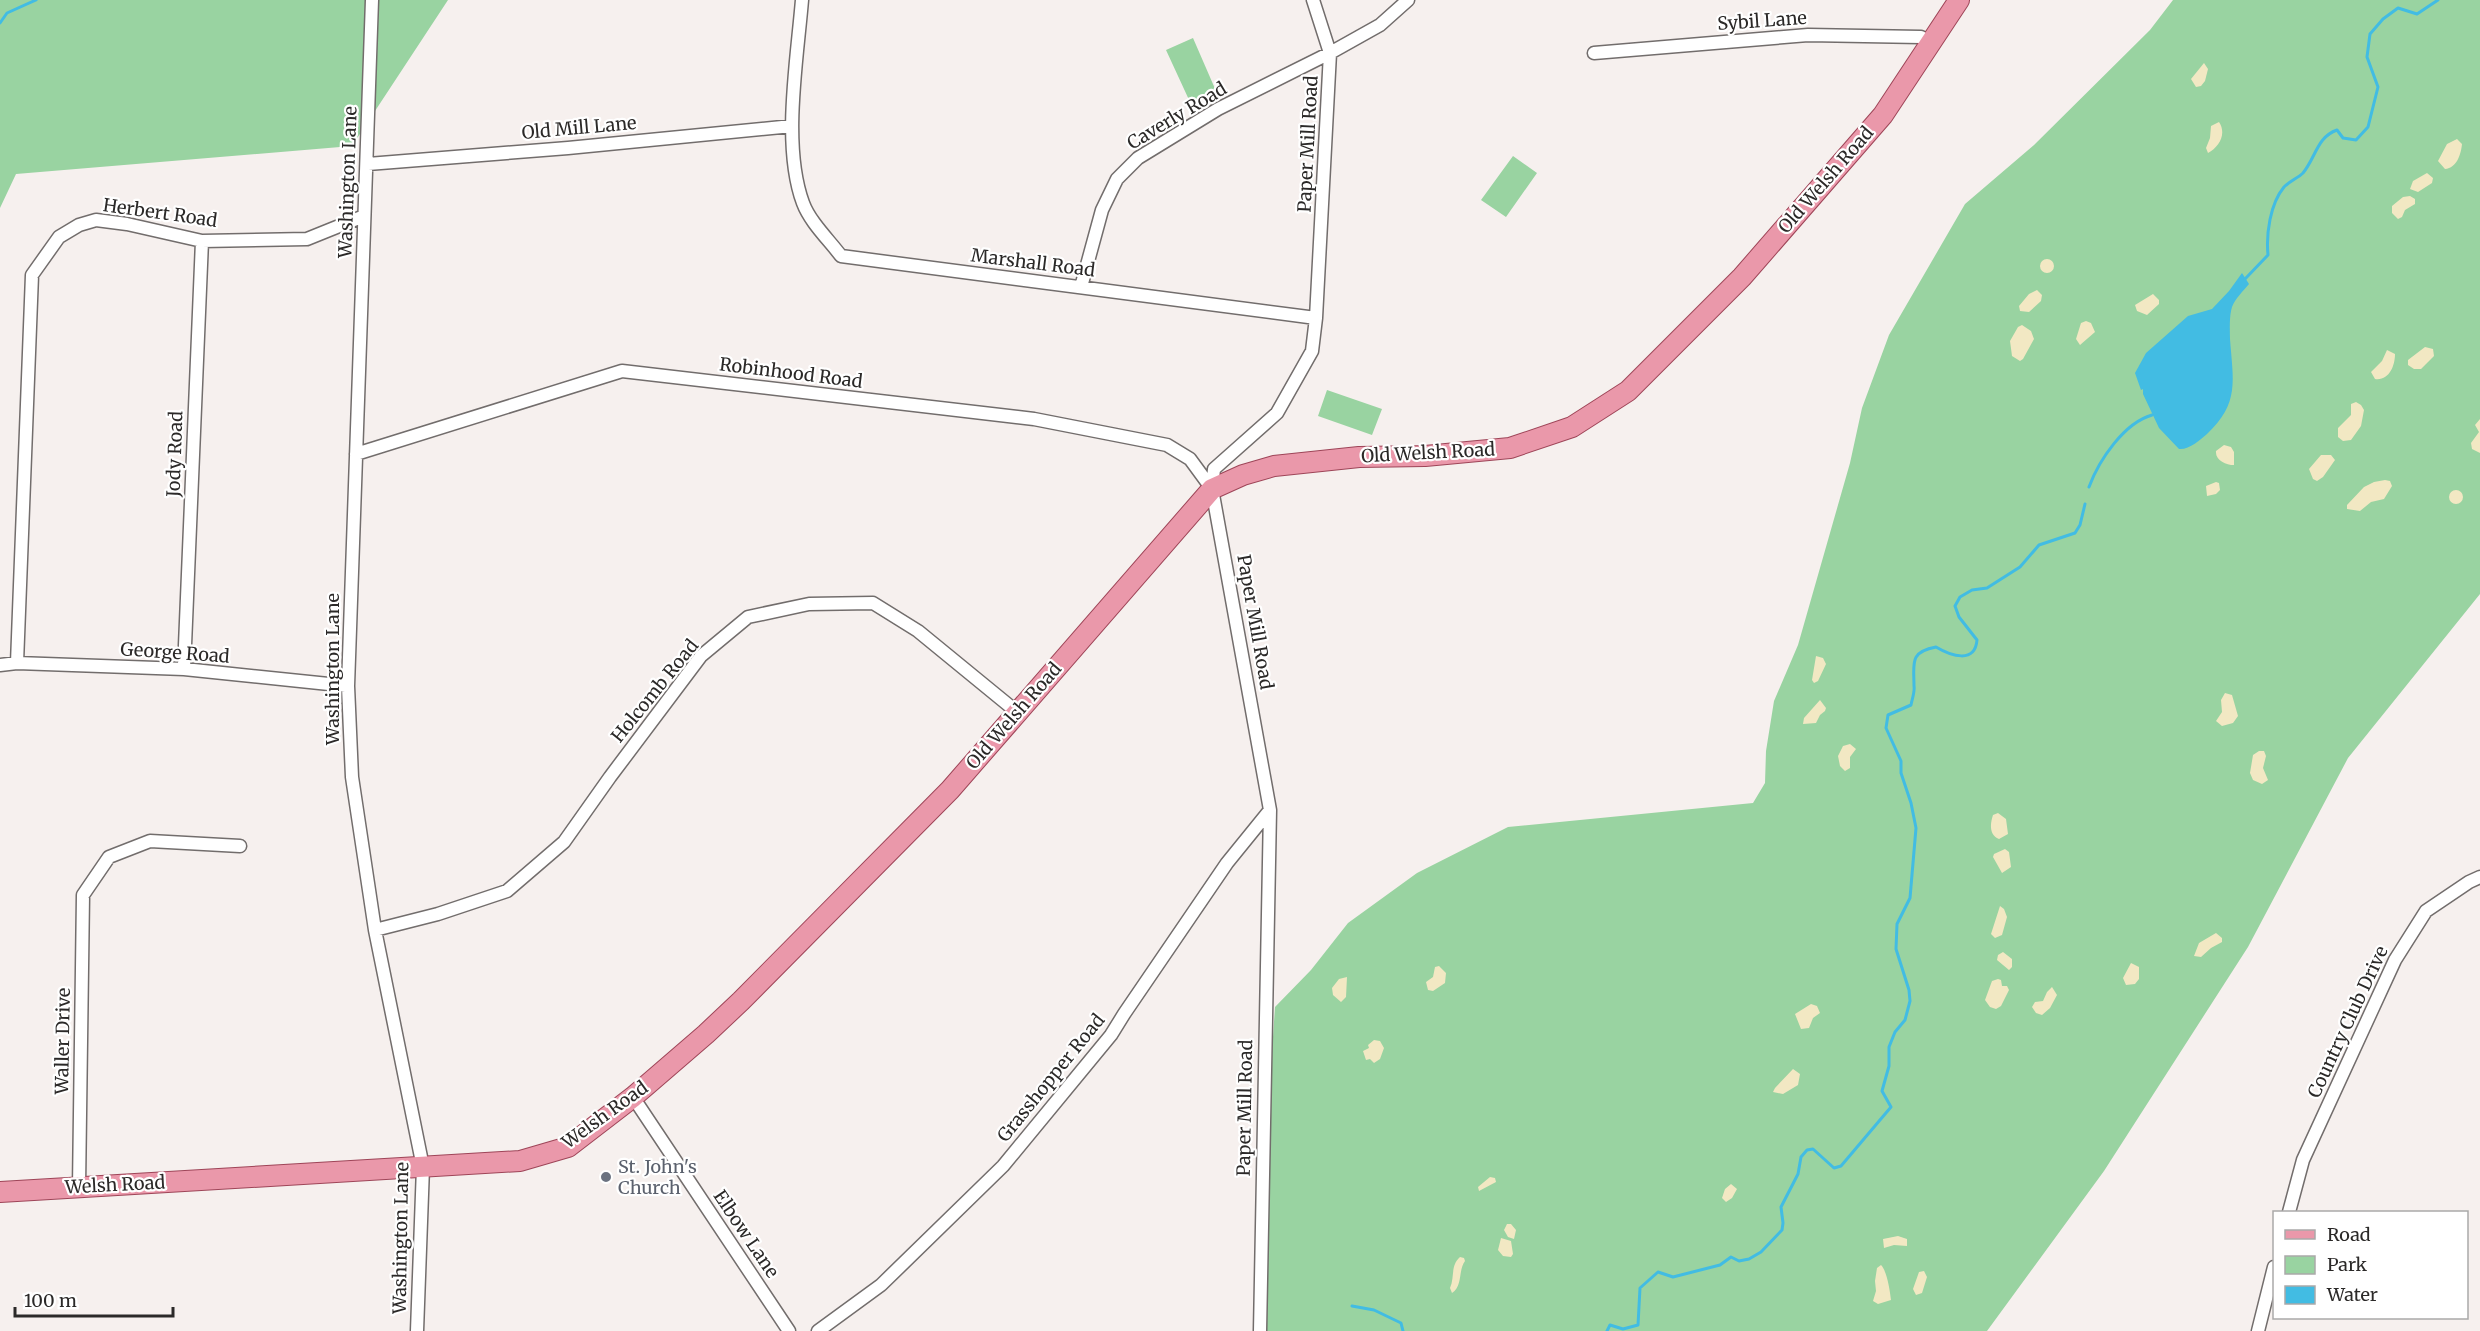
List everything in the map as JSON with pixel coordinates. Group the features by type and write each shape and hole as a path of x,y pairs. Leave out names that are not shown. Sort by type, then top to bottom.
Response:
{"main road":[{"name":"Old Welsh Road","path":"950,790 1212,489 1243,475 1274,466 1359,457 1425,456 1510,448 1572,427 1634,387 1742,277 1883,115 1959,0"},
{"name":"Welsh Road","path":"0,1191 520,1161 568,1147 633,1097 732,1009 950,790"}],"street":[{"name":"Washington Lane","path":"372,0 348,686 352,777 375,930 423,1167 417,1331"},
{"name":"Marshall Road","path":"802,0 792,126 796,173 804,205 841,256 1316,318"},
{"path":"1313,0 1330,53"},
{"name":"Paper Mill Road","path":"1260,1331 1270,810 1212,489 1214,469 1277,413 1312,351 1316,318 1330,53 1380,25 1408,0"},
{"name":"Sybil Lane","path":"1594,53 1808,35 1921,37 1932,43"},
{"name":"Caverly Road","path":"1082,287 1102,210 1117,179 1138,158 1218,109 1330,53"},
{"name":"Old Mill Lane","path":"368,164 561,149 792,126"},
{"name":"Herbert Road","path":"17,663 32,275 59,237 79,225 96,220 127,224 202,241 307,239 364,216"},
{"name":"Jody Road","path":"184,669 202,241"},
{"name":"Robinhood Road","path":"356,454 622,371 1034,419 1167,445 1190,459 1212,489"},
{"name":"Holcomb Road","path":"375,930 438,914 507,891 564,842 701,656 748,617 809,604 873,603 918,631 1017,712"},
{"name":"George Road","path":"0,665 17,663 184,669 348,686"},
{"name":"Grasshopper Road","path":"818,1331 881,1285 1004,1166 1112,1035 1227,863 1270,810"},
{"name":"Waller Drive","path":"79,1187 83,895 109,857 150,841 240,846"},
{"name":"Country Club Drive","path":"2289,1211 2303,1160 2396,960 2426,911 2469,882 2480,878"},
{"name":"Elbow Lane","path":"633,1097 789,1331"},
{"path":"2258,1331 2273,1271"}],"green space":[{"path":"0,0 448,0 352,146 16,174 0,208"},
{"path":"2173,0 2480,0 2480,594 2348,758 2248,947 2104,1171 1987,1331 1265,1331 1268,1111 1275,1007 1311,970 1348,923 1417,873 1508,827 1753,803 1765,783 1766,751 1774,701 1798,645 1850,463 1862,408 1889,335 1965,204 2034,145 2150,30"},
{"path":"1193,38 1216,91 1190,102 1166,50"},
{"path":"1513,156 1537,173 1506,217 1481,200"},
{"path":"1327,390 1382,409 1372,435 1318,416"}],"sand":[{"path":"2204,63 2208,69 2205,81 2201,86 2196,87 2191,79"},
{"path":"2219,122 2222,131 2221,140 2208,153 2206,148 2211,126"},
{"path":"2457,139 2462,144 2459,156 2453,166 2445,169 2438,161 2447,144"},
{"path":"2427,173 2433,178 2432,183 2418,192 2410,189 2413,181"},
{"path":"2410,196 2415,199 2415,204 2405,210 2402,217 2398,219 2392,213 2392,206 2403,197"},
{"path":"2044,259 2050,259 2054,266 2050,273 2044,273 2040,269 2040,263"},
{"path":"2037,290 2042,295 2041,301 2029,312 2020,311 2019,306 2029,294"},
{"path":"2153,294 2159,300 2159,304 2147,315 2137,311 2135,305"},
{"path":"2086,321 2091,323 2095,332 2080,345 2076,339 2081,323"},
{"path":"2022,325 2031,331 2034,339 2020,361 2012,356 2010,341 2018,327"},
{"path":"2425,347 2433,349 2434,356 2421,369 2414,369 2408,365 2408,360"},
{"path":"2387,350 2395,354 2392,368 2384,378 2375,379 2371,372 2382,361"},
{"path":"2356,402 2364,410 2361,426 2351,440 2343,441 2338,437 2338,428 2351,415 2351,404"},
{"path":"2480,419 2480,453 2472,449 2471,443 2479,432 2475,425"},
{"path":"2224,445 2231,447 2234,452 2234,465 2225,463 2217,457 2216,451"},
{"path":"2321,455 2331,455 2335,460 2323,477 2317,481 2313,479 2309,469"},
{"path":"2385,480 2390,481 2392,486 2384,499 2371,502 2360,511 2347,509 2347,505 2364,487"},
{"path":"2219,483 2220,490 2216,494 2207,496 2206,486"},
{"path":"2453,490 2459,490 2463,497 2459,504 2453,504 2449,500 2449,494"},
{"path":"1816,656 1823,658 1826,664 1818,681 1814,683 1812,680"},
{"path":"2225,693 2232,695 2238,716 2233,723 2222,726 2216,721 2222,712 2221,700"},
{"path":"1820,700 1826,708 1825,711 1816,723 1803,724 1804,718"},
{"path":"1850,744 1856,749 1850,757 1850,768 1845,771 1840,766 1838,756 1843,746"},
{"path":"2264,751 2266,756 2263,768 2268,780 2262,784 2253,780 2250,773 2253,755"},
{"path":"1998,813 2006,819 2008,834 1999,839 1993,835 1991,825 1993,815"},
{"path":"2005,849 2009,852 2011,867 2002,873 1993,857 1994,854"},
{"path":"2000,906 2007,917 2002,935 1995,938 1991,934"},
{"path":"2216,933 2222,938 2222,942 2201,957 2194,956 2199,943"},
{"path":"2003,952 2012,959 2012,967 2009,970 1997,960 1998,955"},
{"path":"2131,963 2139,967 2139,979 2135,984 2126,985 2123,978"},
{"path":"1439,966 1446,973 1445,983 1433,991 1428,990 1426,982 1433,977 1435,967"},
{"path":"1347,977 1346,997 1341,1002 1333,995 1332,988 1339,979"},
{"path":"2001,980 2002,986 2007,986 2009,990 2001,1006 1996,1009 1990,1007 1985,1000 1992,981"},
{"path":"2052,987 2057,995 2050,1008 2042,1015 2036,1013 2032,1007 2035,1002 2043,1001"},
{"path":"1811,1004 1817,1006 1820,1013 1813,1018 1809,1028 1801,1029 1795,1014"},
{"path":"1374,1040 1380,1041 1384,1048 1380,1059 1374,1063 1370,1059 1366,1060 1363,1051 1369,1048 1368,1045"},
{"path":"1793,1069 1800,1074 1798,1085 1783,1094 1773,1092 1775,1088"},
{"path":"1490,1177 1495,1178 1496,1182 1479,1191 1478,1187"},
{"path":"1731,1184 1737,1189 1732,1198 1726,1202 1722,1198 1725,1189"},
{"path":"1507,1224 1511,1224 1516,1230 1514,1239 1508,1237 1504,1230"},
{"path":"1898,1236 1907,1239 1907,1246 1894,1245 1884,1248 1883,1239"},
{"path":"1501,1238 1511,1241 1513,1254 1511,1257 1503,1256 1498,1250"},
{"path":"1460,1257 1465,1261 1458,1286 1452,1293 1450,1288 1454,1268"},
{"path":"1881,1265 1887,1276 1891,1300 1878,1304 1873,1301 1877,1268"},
{"path":"1924,1271 1927,1277 1922,1293 1916,1295 1913,1289 1919,1272"}],"water":[{"path":"2242,273 2249,284 2235,301 2231,311 2230,339 2233,379 2230,401 2218,423 2207,434 2198,442 2179,449 2159,428 2135,373 2146,353 2188,316 2212,309"}],"waterway":[{"path":"0,23 7,13 36,0"},
{"path":"2245,279 2268,255 2270,220 2275,202 2284,187 2303,173 2321,142 2330,133 2337,130 2343,138 2356,140 2368,127 2378,87 2367,57 2370,34 2383,19 2398,8 2417,14 2438,0"},
{"path":"2089,487 2099,465 2122,434 2142,419 2152,415"},
{"path":"1607,1331 1610,1325 1623,1329 1638,1325 1640,1288 1658,1272 1673,1277 1720,1265 1731,1257 1739,1261 1749,1259 1761,1252 1782,1230 1781,1207 1798,1174 1801,1157 1807,1150 1813,1149 1834,1168 1841,1166 1891,1107 1882,1091 1889,1066 1889,1047 1895,1032 1905,1020 1910,1001 1909,990 1896,949 1897,924 1910,898 1916,828 1901,773 1901,761 1886,728 1888,715 1911,705 1917,655 1936,647 1961,656 1967,655 1975,648 1977,640 1959,617 1955,606 1960,597 1972,590 1987,588 2020,567 2039,545 2075,533 2080,525 2085,504"},
{"path":"1352,1306 1374,1310 1401,1323 1403,1331"}],"place":[{"name":"St. John's Church","path":"606,1177"}]}
